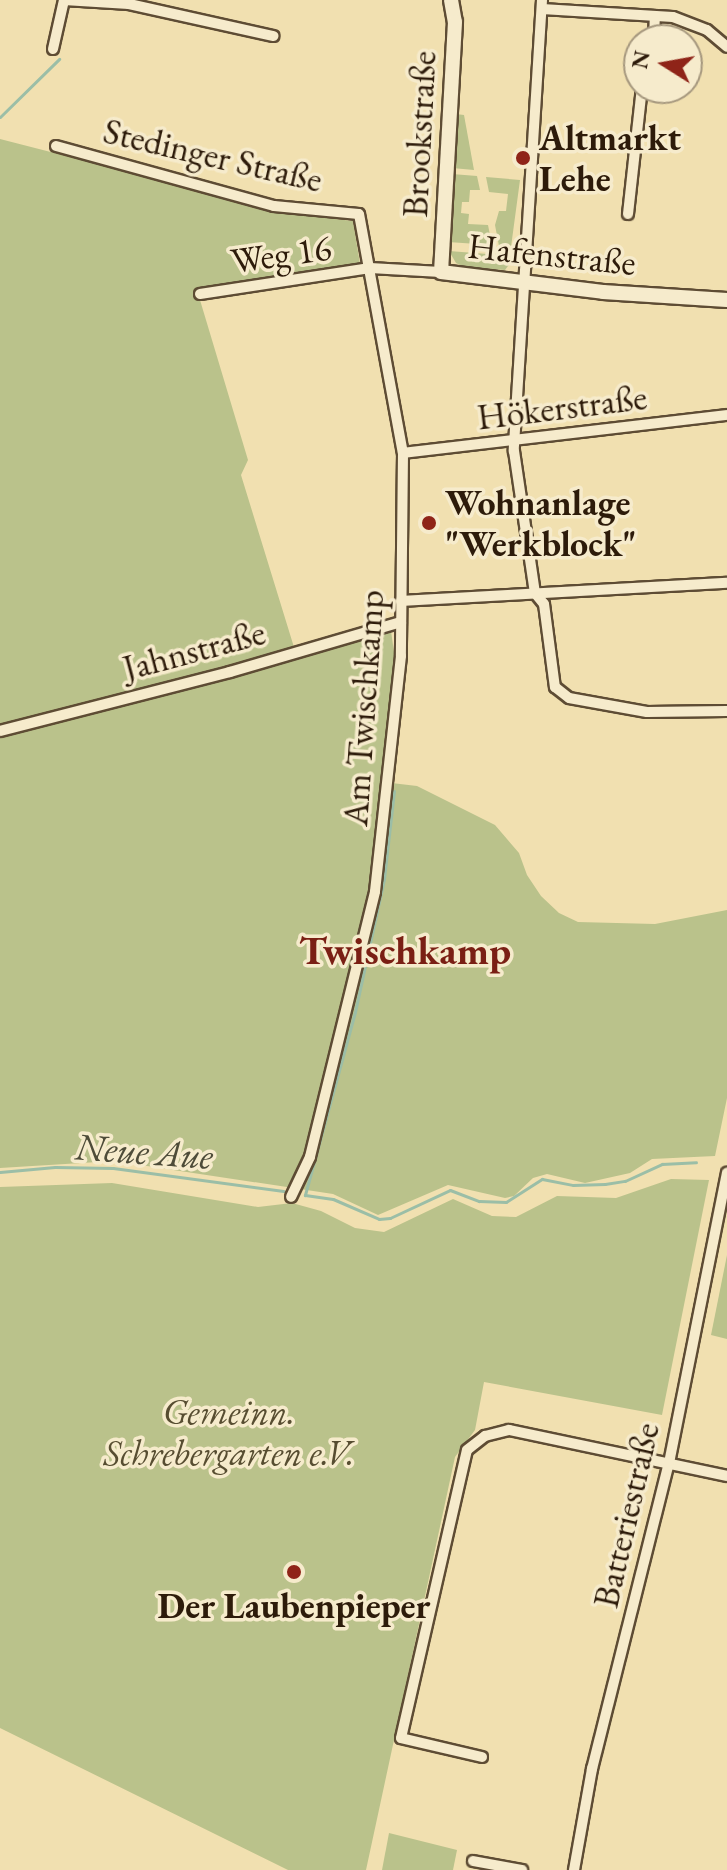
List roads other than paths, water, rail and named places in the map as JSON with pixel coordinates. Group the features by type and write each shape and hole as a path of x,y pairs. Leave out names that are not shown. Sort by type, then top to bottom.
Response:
{"street":[{"path":"53,49 64,0 129,4 273,36"},
{"name":"Brookstraße","path":"441,272 455,22 451,0"},
{"path":"727,47 707,30 689,22 542,4 514,441 535,593 544,604 557,690 569,698 647,712 727,711"},
{"path":"655,16 655,24"},
{"path":"628,214 640,104"},
{"name":"Stedinger Straße","path":"56,146 274,206 359,214"},
{"name":"Am Twischkamp","path":"291,1197 302,1181 310,1157 375,892 401,656 403,453 359,214"},
{"name":"Hafenstraße","path":"370,268 524,280 603,292 727,300"},
{"name":"Weg 16","path":"200,294 370,268"},
{"name":"Hökerstraße","path":"403,453 727,415"},
{"path":"401,601 727,583"},
{"name":"Jahnstraße","path":"0,731 230,672 401,622"},
{"name":"Batteriestraße","path":"574,1870 592,1769 669,1463 727,1173"},
{"path":"482,1757 401,1738 467,1450 485,1436 509,1430 727,1476"},
{"path":"473,1861 522,1870"}],"waterway":[{"path":"0,117 59,59"},
{"name":"Neue Aue","path":"394,791 384,879 355,1012 305,1195 333,1199 379,1219 390,1218 450,1190 479,1201 506,1202 542,1179 573,1185 605,1184 625,1181 662,1164 696,1162"},
{"name":"Neue Aue","path":"0,1172 55,1167 113,1168 283,1191"}],"place":[{"name":"Altmarkt Lehe","path":"523,158"},
{"name":"Wohnanlage \"Werkblock\"","path":"429,523"},
{"name":"Der Laubenpieper","path":"294,1572"}],"district":[{"name":"Twischkamp","path":"405,950"}],"park label":[{"name":"Gemeinn. Schrebergarten e.V.","path":"229,1432"}]}
